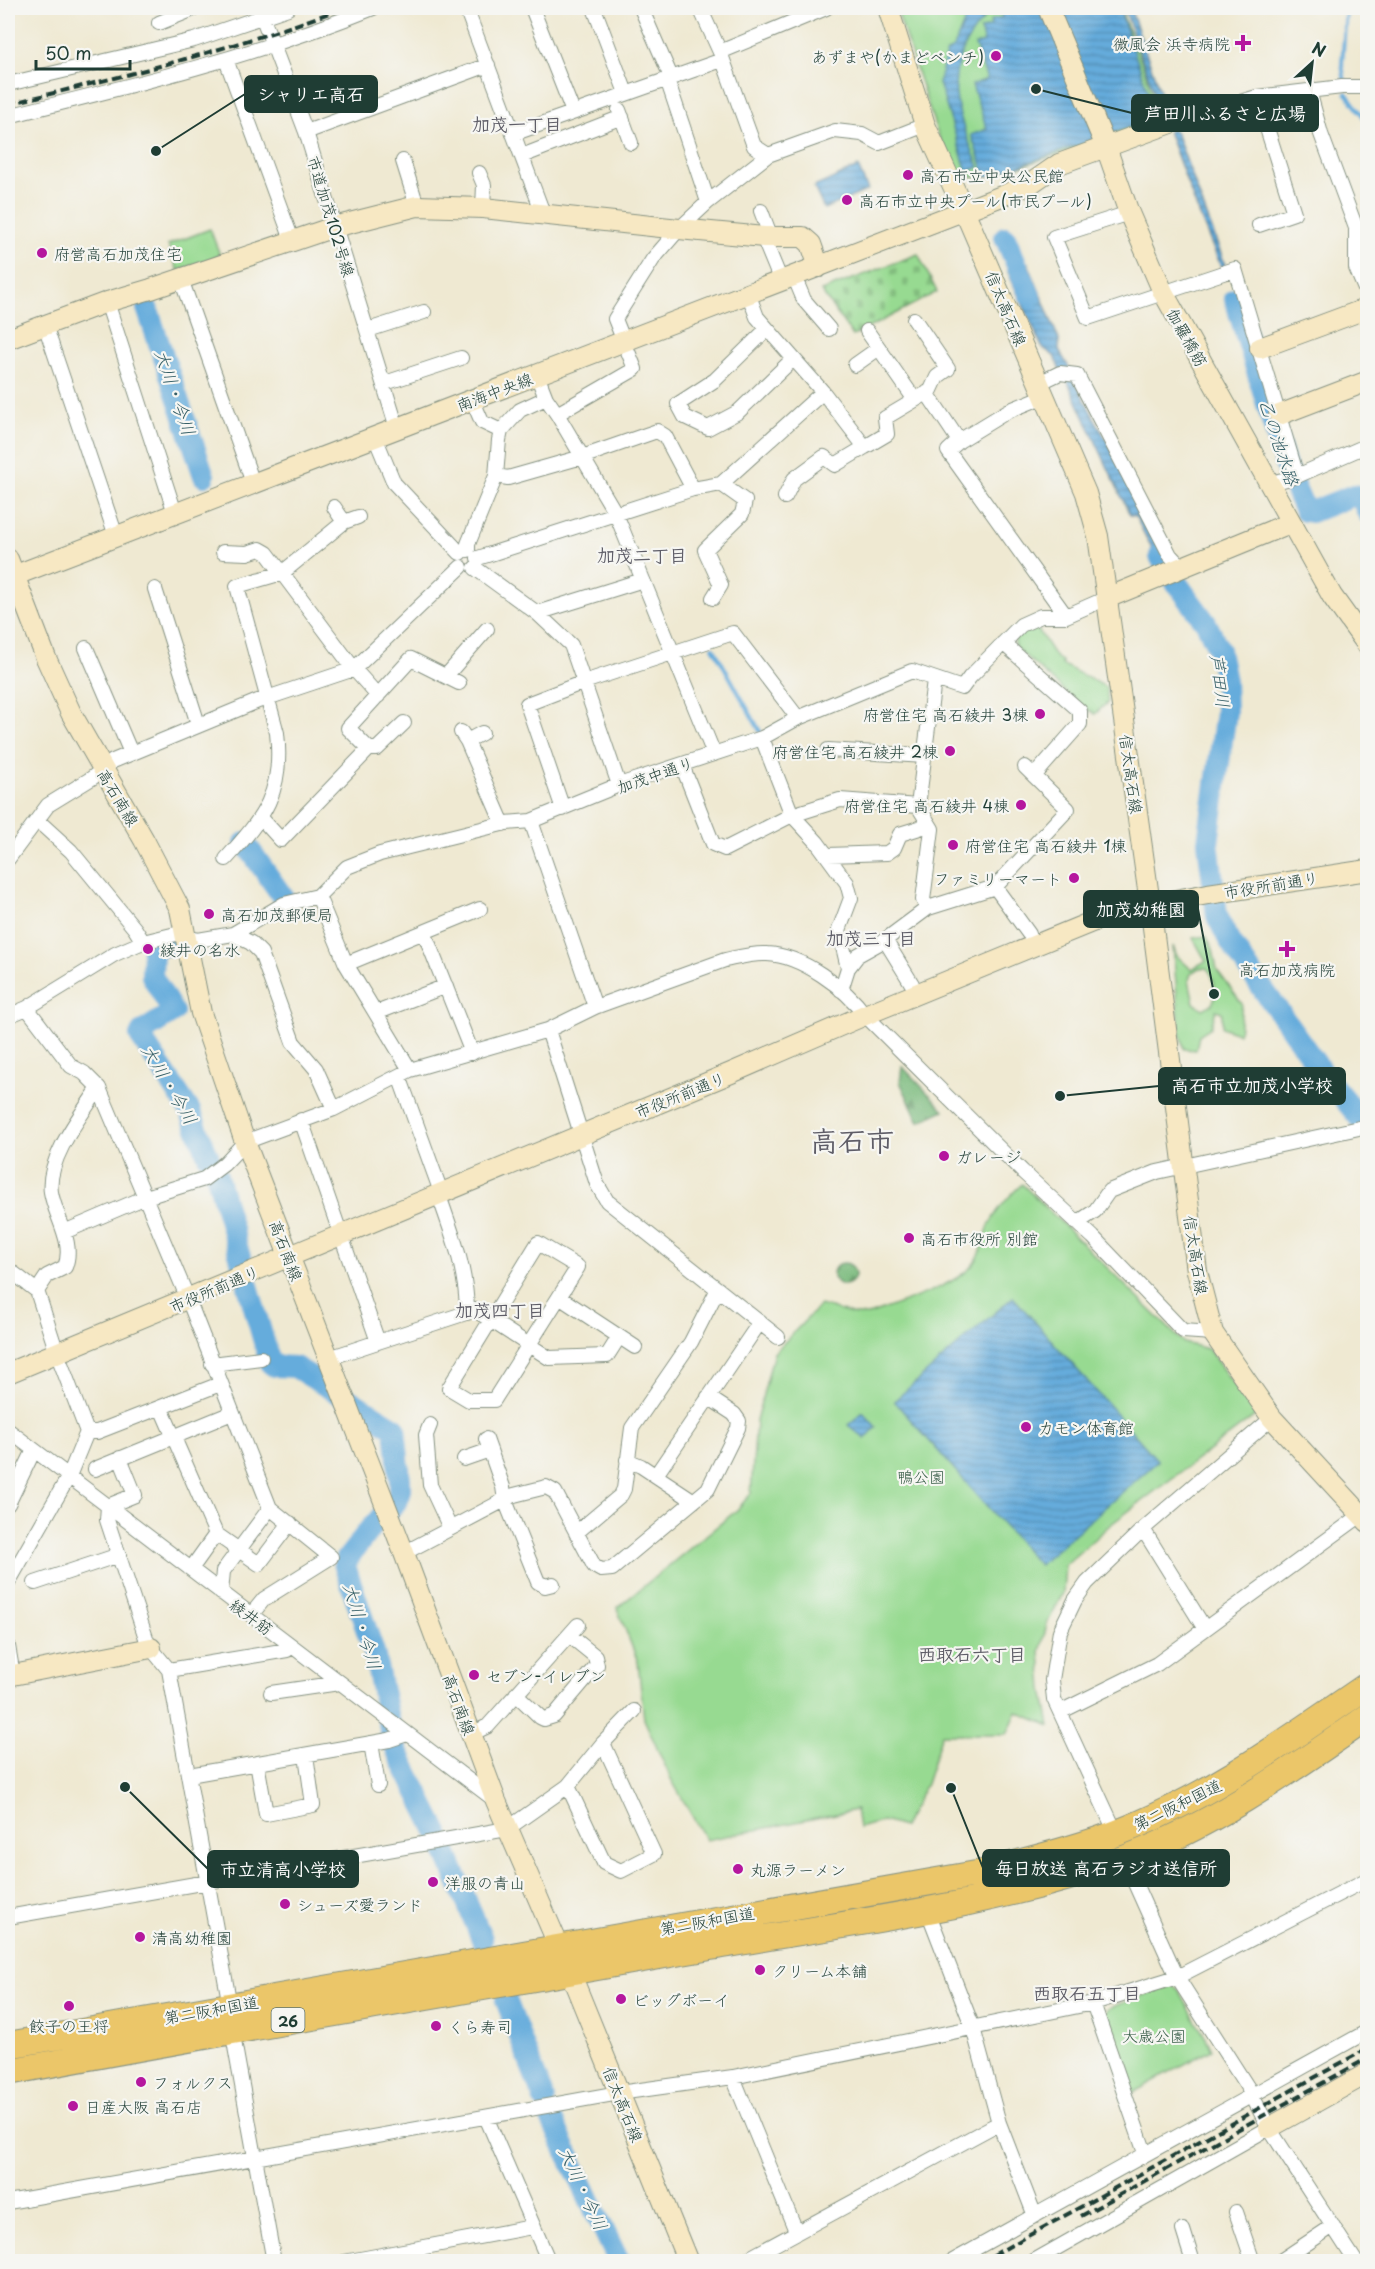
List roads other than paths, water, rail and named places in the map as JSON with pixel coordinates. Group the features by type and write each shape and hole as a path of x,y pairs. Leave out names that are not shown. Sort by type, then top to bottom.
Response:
{"highway":[{"name":"第二阪和国道","path":"8,2072 231,2018 558,1948 982,1873 1116,1833 1224,1781 1368,1685"},
{"name":"第二阪和国道","path":"8,2045 231,2018 570,1972 1004,1894 1124,1859 1190,1830 1298,1766 1368,1717"}],"street":[{"path":"159,23 181,10 196,8"},
{"path":"8,84 194,40 261,10 288,8"},
{"path":"8,116 235,57 373,8"},
{"path":"466,8 543,213"},
{"path":"532,8 573,112"},
{"path":"594,8 620,95 622,117 630,143"},
{"path":"641,8 669,78 708,202"},
{"path":"700,8 721,56 754,146 768,154"},
{"path":"513,134 669,78 826,8"},
{"name":"信太高石線","path":"888,8 925,125 972,207 1042,389 1086,493 1098,536 1150,904 1197,1272 1213,1333 1272,1418 1366,1516"},
{"name":"伽羅橋筋","path":"1048,8 1106,147 1129,213 1163,292 1287,479 1290,523 1332,596 1368,646"},
{"name":"市道加茂102号線","path":"261,10 306,132 334,227 385,383 388,403 398,428"},
{"path":"228,65 292,240"},
{"path":"306,132 488,65"},
{"path":"1169,123 1257,97 1345,87 1368,87"},
{"path":"1309,91 1321,134 1362,246 1356,268 1368,297"},
{"path":"1257,97 1294,213 1259,225"},
{"path":"522,156 622,117"},
{"name":"南海中央線","path":"10,571 116,536 819,267 1030,184 1059,164 1169,123"},
{"path":"558,414 635,369 615,319 653,259 679,229 708,202 768,154 835,131 862,134 879,143 925,125"},
{"path":"403,161 417,207"},
{"path":"479,173 484,185 483,208"},
{"path":"8,339 107,302 292,240 334,227 417,207 483,208 767,237 803,237 812,244 819,267"},
{"path":"761,211 769,232 765,242 787,279 829,328"},
{"path":"1129,213 1054,237 1088,318 1235,269 1279,415 1287,479 1368,445"},
{"path":"181,279 253,483"},
{"path":"748,293 757,317 822,392 865,447"},
{"path":"107,302 175,513"},
{"path":"1260,348 1368,308"},
{"path":"368,330 424,312"},
{"path":"785,497 794,479 824,457 836,465 887,434 885,418 931,390 938,377 948,369 923,324"},
{"path":"45,325 116,536"},
{"path":"767,329 715,380 678,404 685,417 708,428 738,412 793,358"},
{"path":"867,331 958,441"},
{"path":"855,365 879,348"},
{"path":"385,383 461,358"},
{"path":"1066,616 948,451 958,441 1067,374 1077,375 1170,555 1175,571"},
{"path":"537,375 546,398 558,414 616,514 714,754"},
{"path":"1279,415 1368,381"},
{"path":"8,859 48,805 92,778 112,761 198,724 354,669 468,559 693,489 721,484 822,392"},
{"path":"468,559 468,544 496,476 501,431 520,410 546,398"},
{"path":"472,399 482,422 501,431"},
{"path":"496,476 507,478 582,457 657,431 665,436 693,489"},
{"path":"375,436 394,483 468,559 537,613 571,645 619,785"},
{"path":"713,598 721,585 705,550 742,514 745,501 721,484"},
{"path":"334,507 344,522"},
{"path":"226,858 261,818 278,777 279,754 277,733 237,586 282,573 344,522 358,517"},
{"path":"1107,598 1290,523"},
{"path":"223,552 247,553 260,549 267,553 354,669 378,696"},
{"name":"高石南線","path":"10,571 66,704 166,880 180,909 201,1013 220,1075 404,1552 496,1802 558,1948"},
{"path":"537,613 643,580"},
{"path":"155,589 198,724"},
{"name":"加茂中通り","path":"318,896 347,867 380,854 503,824 531,821 619,785 762,738 798,718 912,671 962,688 1021,625 1041,616 1066,616 1107,598"},
{"path":"446,676 487,629"},
{"path":"563,809 527,704 584,682 733,633 798,718"},
{"path":"841,990 848,968 858,955 928,908 995,887 1068,809 1030,771 1080,724 1080,711 1003,643"},
{"path":"86,648 131,753"},
{"path":"404,723 377,749 369,749 348,728 411,659 459,683"},
{"path":"928,908 923,900 932,829 918,806 934,680"},
{"path":"482,733 464,737 503,824"},
{"path":"762,738 792,815 828,855 847,883 851,898 839,930 848,968"},
{"path":"261,818 281,840 369,749"},
{"path":"828,750 925,756"},
{"path":"682,765 712,844 725,849 792,815 840,800 918,806"},
{"path":"37,820 71,851 144,942"},
{"path":"531,821 595,1007"},
{"path":"828,855 887,853 894,848 900,834 929,825"},
{"name":"市役所前通り","path":"8,1373 1121,910 1214,893 1368,870"},
{"path":"995,887 1029,934"},
{"path":"8,1016 27,1008 115,954 144,942 176,933 198,940 232,934 284,904 318,896 346,964 376,1013 405,1073 460,1257 467,1290 466,1313"},
{"path":"346,964 480,909"},
{"path":"424,932 472,1053"},
{"path":"232,934 251,943 261,953 293,1042 316,1069 334,1109"},
{"path":"885,939 912,984"},
{"path":"64,1232 146,1197 204,1179 224,1164 245,1142 334,1109 405,1073 548,1030 595,1007 725,960 746,955 769,954 794,960 841,990 1130,1275 1183,1331 1213,1333"},
{"path":"376,1013 446,986"},
{"path":"27,1008 71,1066 84,1073 99,1088 188,1299 270,1508 331,1557 264,1599 251,1615"},
{"path":"548,1030 597,1184 608,1201 778,1337"},
{"path":"37,1291 47,1276 65,1267 69,1256 64,1232 50,1190 54,1163 99,1088"},
{"path":"300,1120 378,1342"},
{"path":"1077,1223 1095,1210 1109,1191 1157,1172 1362,1127"},
{"path":"538,1243 578,1267 494,1400 468,1400 449,1388 490,1320 538,1243"},
{"path":"8,1269 37,1291 57,1353 87,1432 69,1476 8,1583"},
{"path":"576,1533 621,1495 624,1489 632,1428 691,1342 718,1289"},
{"path":"559,1298 636,1347"},
{"path":"329,1358 475,1310 549,1358 607,1356 619,1337"},
{"path":"656,1475 760,1322"},
{"path":"212,1365 261,1358"},
{"path":"87,1432 97,1432 220,1384"},
{"path":"404,1552 514,1495 543,1487 550,1489 556,1495 594,1566 606,1571 612,1569 711,1485 739,1424 734,1414 708,1397"},
{"path":"161,1408 216,1534 259,1564 290,1523"},
{"path":"95,1469 232,1413"},
{"path":"1116,1833 1054,1699 1052,1680 1060,1632 1075,1600 1087,1583 1143,1529 1272,1418"},
{"path":"430,1425 426,1435 430,1485 450,1528"},
{"name":"綾井筋","path":"8,1430 339,1683 395,1731 496,1802"},
{"path":"464,1459 488,1445 503,1487 505,1500 538,1581 545,1586 553,1584"},
{"path":"8,1504 34,1450"},
{"path":"120,1458 135,1495 108,1506 107,1520 151,1648 169,1670 274,2262"},
{"path":"627,1460 656,1475 694,1501"},
{"path":"221,1593 223,1571 270,1508"},
{"path":"1060,1712 1157,1664 1366,1516"},
{"path":"1143,1529 1205,1629"},
{"path":"191,1569 216,1534"},
{"path":"35,1583 119,1555"},
{"path":"471,1734 488,1726 516,1694 573,1630 595,1656 597,1665 554,1716 544,1719 540,1717 516,1694"},
{"path":"8,1646 10,1676 151,1648"},
{"path":"169,1670 287,1650 291,1646"},
{"path":"271,1693 339,1683"},
{"path":"8,1917 507,1829 568,1786 603,1743 634,1711"},
{"path":"189,1775 371,1743 395,1731"},
{"path":"371,1743 378,1785"},
{"path":"568,1786 604,1863 621,1871 654,1854 603,1743"},
{"path":"257,1763 266,1814 313,1805 306,1755"},
{"path":"1124,1859 1177,1977 1248,2088 1250,2096 1269,2128 1356,2262"},
{"path":"8,2202 619,2093 733,2077 1093,2003 1177,1977 1366,1882"},
{"path":"927,1909 973,2028 999,2123 1035,2216"},
{"name":"信太高石線","path":"558,1948 570,1972 688,2262"},
{"path":"1093,2003 1146,2153"},
{"path":"951,2262 1368,2031"},
{"path":"1032,2262 1058,2255 1269,2128 1368,2073"},
{"path":"733,2077 796,2231"},
{"path":"486,2117 549,2262"},
{"path":"742,2262 999,2123"},
{"path":"1236,2212 1253,2262"},
{"path":"1279,2262 1333,2226"},
{"path":"344,2262 532,2227"},
{"path":"1184,2230 1194,2262"}],"water":[{"path":"970,8 994,8 976,28 964,47 958,65 955,84 957,103 979,167 967,172 939,83 946,53 954,47"},
{"path":"1013,8 1119,8 1157,118 986,177 971,135 987,129 972,85 987,79 975,45 984,42 980,30 991,26 990,21 1002,17 1001,12"},
{"path":"1124,8 1130,8 1166,108 1172,117 1164,120"},
{"path":"1173,129 1225,265 1221,267 1168,131"},
{"path":"858,167 868,190 824,209 814,187"},
{"path":"1028,263 1059,340 1059,350 1071,371 1060,370 1054,356 1042,347 1008,272"},
{"path":"1066,378 1073,378 1173,565 1163,570 1135,516 1130,515"},
{"name":"カモン体育館","path":"1013,1297 1158,1461 1039,1565 894,1401"},
{"path":"863,1412 876,1427 865,1439 848,1425"}],"waterway":[{"path":"1345,8 1342,64 1345,83"},
{"path":"1346,93 1368,123"},
{"name":"芦田川","path":"1005,237 1030,296"},
{"name":"乙の池水路","path":"1235,299 1287,470 1305,511 1311,512 1354,495 1361,497 1368,513"},
{"name":"大川・今川","path":"147,308 204,476"},
{"path":"1361,497 1368,489"},
{"name":"芦田川","path":"1160,556 1168,571 1206,623 1219,650 1225,681 1226,712 1208,842 1217,916 1245,964 1324,1075 1368,1128"},
{"path":"713,647 761,733"},
{"name":"大川・今川","path":"245,843 283,897"},
{"name":"大川・今川","path":"177,942 153,949 152,976 173,1012 142,1032 140,1036 190,1111 209,1158"},
{"name":"大川・今川","path":"217,1176 242,1264"},
{"name":"大川・今川","path":"248,1286 270,1363 274,1366 295,1367 395,1428 400,1480 400,1491 396,1502 369,1530 344,1563 374,1652 393,1743 438,1833 482,1939"},
{"name":"大川・今川","path":"506,2000 544,2099"},
{"name":"大川・今川","path":"549,2114 619,2262"}],"railway":[{"path":"8,104 177,61 302,23 343,8"},
{"path":"981,2262 1368,2048"},
{"path":"1081,2216 1368,2058"}],"place":[{"name":"微風会 浜寺病院","path":"1243,43"},
{"name":"あずまや(かまどベンチ)","path":"996,56"},
{"name":"芦田川ふるさと広場","path":"1036,89"},
{"name":"シャリエ高石","path":"156,151"},
{"name":"高石市立中央公民館","path":"908,175"},
{"name":"高石市立中央プール(市民プール)","path":"847,200"},
{"name":"府営高石加茂住宅","path":"42,253"},
{"name":"府営住宅 高石綾井 3棟","path":"1040,714"},
{"name":"府営住宅 高石綾井 2棟","path":"950,751"},
{"name":"府営住宅 高石綾井 4棟","path":"1021,805"},
{"name":"府営住宅 高石綾井 1棟","path":"953,845"},
{"name":"ファミリーマート","path":"1074,878"},
{"name":"高石加茂郵便局","path":"209,914"},
{"name":"綾井の名水","path":"148,949"},
{"name":"高石加茂病院","path":"1287,949"},
{"name":"加茂幼稚園","path":"1214,994"},
{"name":"高石市立加茂小学校","path":"1060,1096"},
{"name":"ガレージ","path":"944,1156"},
{"name":"高石市役所 別館","path":"909,1238"},
{"name":"カモン体育館","path":"1026,1427"},
{"name":"セブン-イレブン","path":"474,1675"},
{"name":"市立清高小学校","path":"125,1787"},
{"name":"毎日放送 高石ラジオ送信所","path":"951,1788"},
{"name":"丸源ラーメン","path":"738,1869"},
{"name":"洋服の青山","path":"433,1882"},
{"name":"シューズ愛ランド","path":"285,1904"},
{"name":"清高幼稚園","path":"140,1937"},
{"name":"クリーム本舗","path":"760,1970"},
{"name":"ビッグボーイ","path":"621,1999"},
{"name":"餃子の王将","path":"69,2006"},
{"name":"くら寿司","path":"436,2026"},
{"name":"フォルクス","path":"141,2082"},
{"name":"日産大阪 高石店","path":"73,2106"}],"district":[{"name":"加茂一丁目","path":"517,123"},
{"name":"加茂二丁目","path":"642,554"},
{"name":"加茂三丁目","path":"871,937"},
{"name":"高石市","path":"852,1139"},
{"name":"加茂四丁目","path":"500,1309"},
{"name":"西取石六丁目","path":"972,1653"},
{"name":"西取石五丁目","path":"1087,1992"}],"park label":[{"name":"鴨公園","path":"921,1476"},
{"name":"大歳公園","path":"1154,2035"}]}
